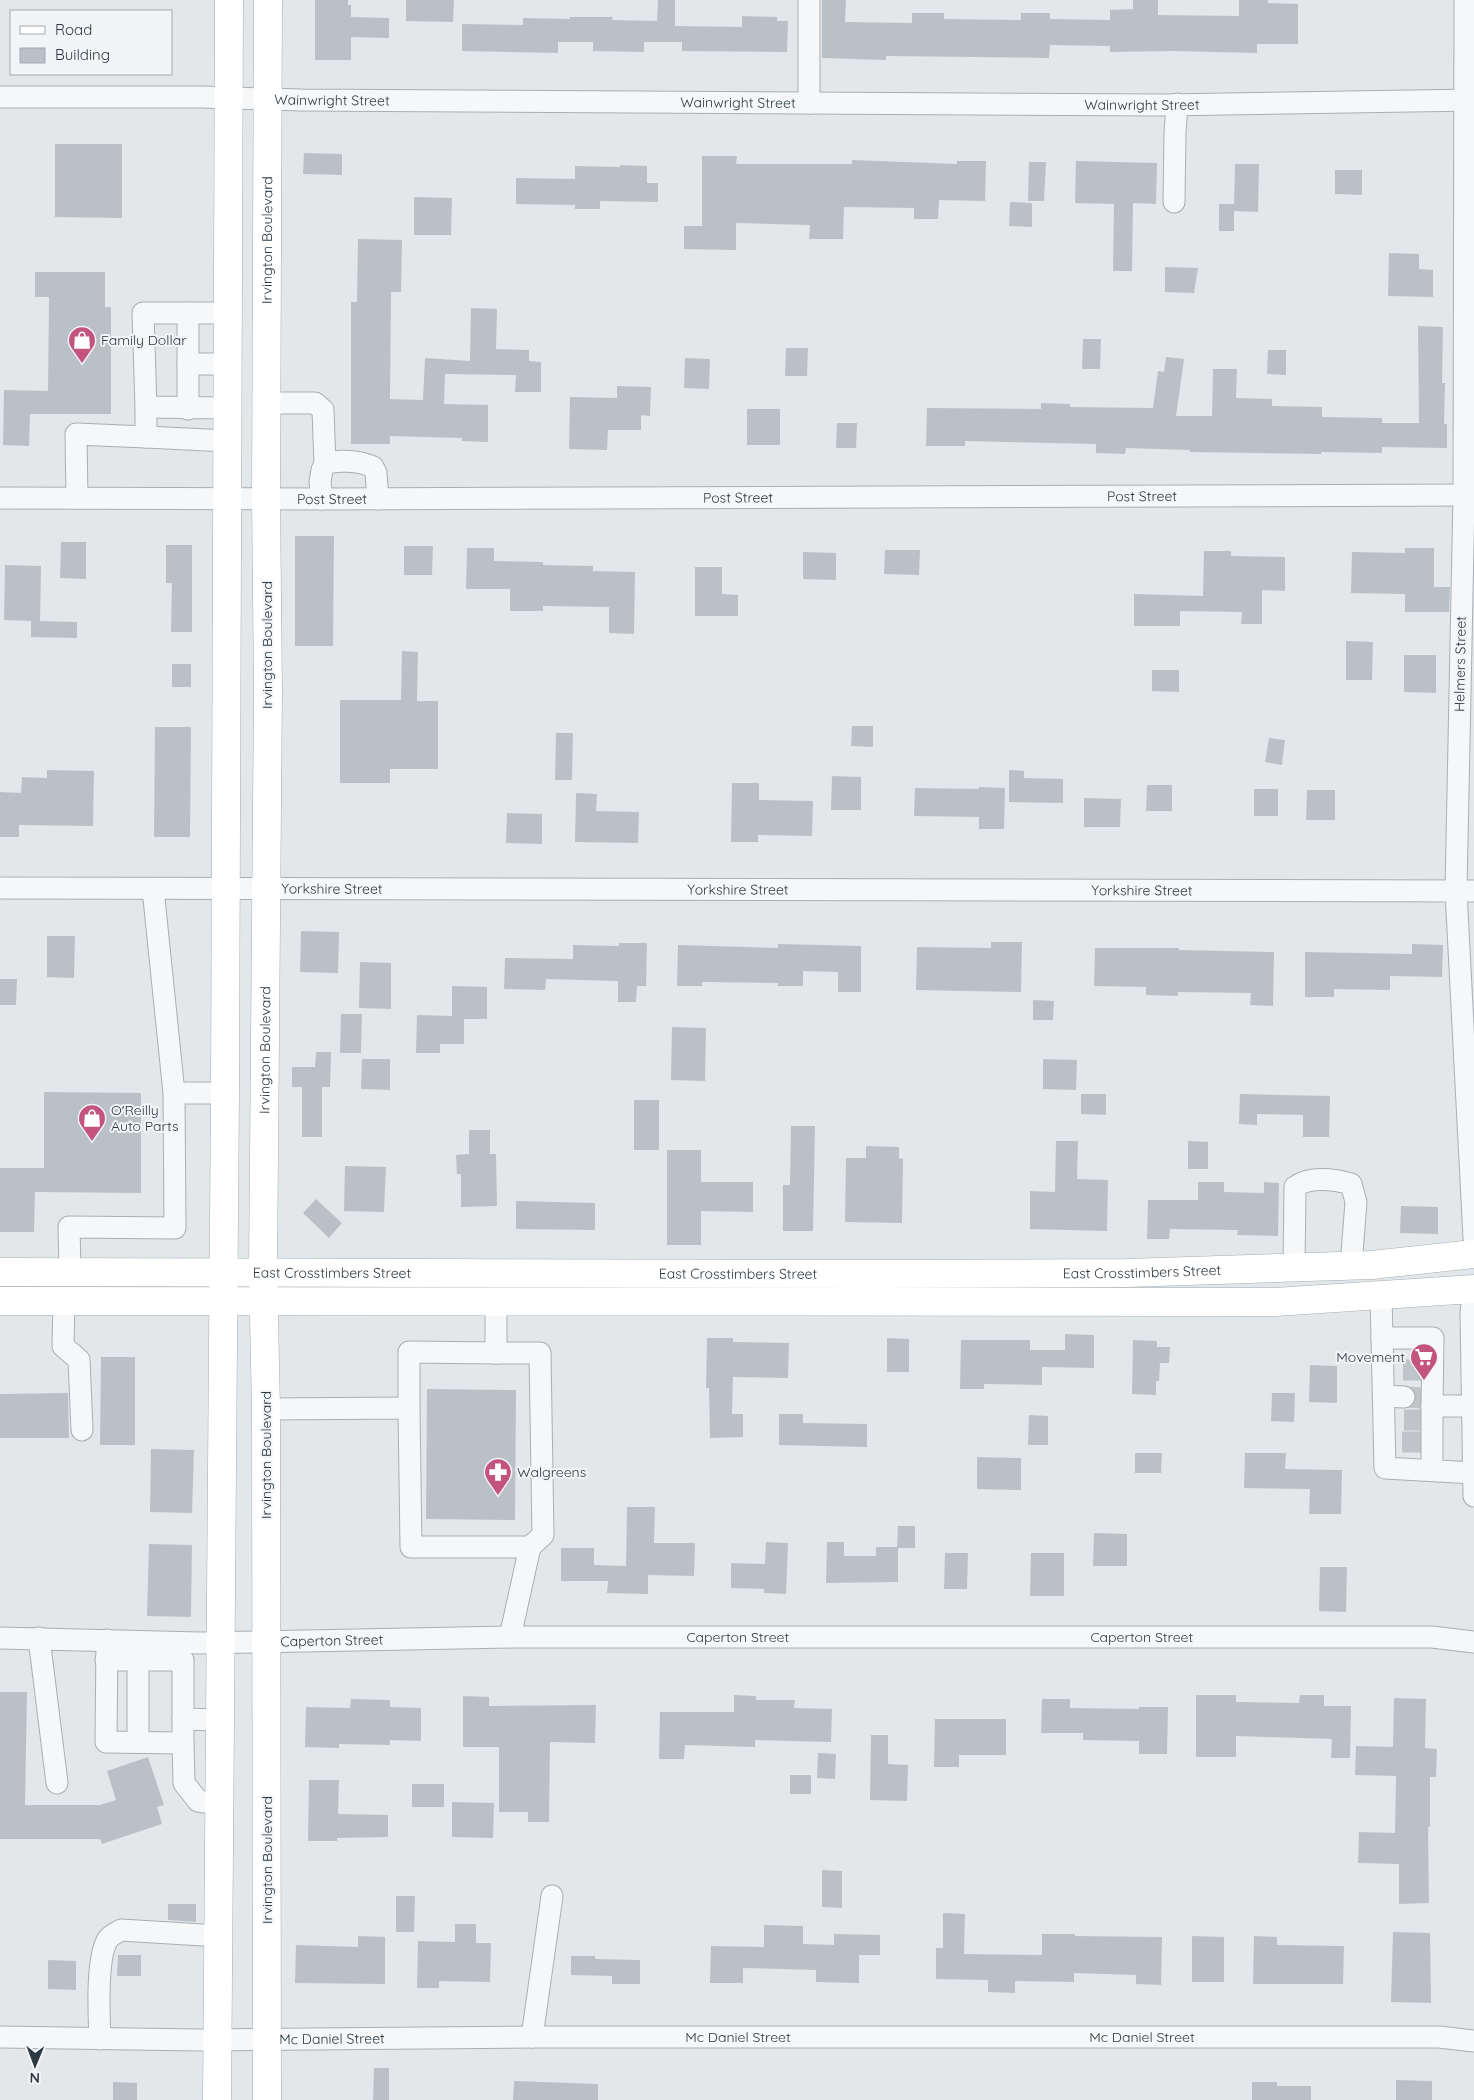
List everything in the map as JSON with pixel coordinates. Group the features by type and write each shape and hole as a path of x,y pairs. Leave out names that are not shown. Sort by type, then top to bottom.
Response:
{"main road":[{"path":"217,2100 224,1273 229,0"},
{"name":"Irvington Boulevard","path":"267,2100 266,1409 263,1272 268,690 266,499 268,0"},
{"path":"226,691 268,690"},
{"path":"225,1093 264,1093"},
{"name":"East Crosstimbers Street","path":"0,1272 1127,1273 1350,1266 1474,1254"},
{"path":"493,1273 494,1301"},
{"path":"1127,1273 1129,1302"},
{"path":"871,1302 873,1274"},
{"name":"East Crosstimbers Street","path":"0,1300 1275,1302 1474,1289"}],"street":[{"path":"809,0 809,103"},
{"name":"Helmers Street","path":"1465,0 1469,100 1469,495 1465,891 1474,1238"},
{"name":"Wainwright Street","path":"0,97 1177,104 1469,100"},
{"path":"1174,202 1177,104"},
{"path":"146,437 143,313 227,313"},
{"path":"188,313 188,409"},
{"path":"188,364 227,364"},
{"path":"267,403 315,403 323,410 324,464 320,482 322,499"},
{"path":"146,407 227,408"},
{"path":"77,498 76,434 227,441"},
{"path":"324,464 337,462 367,464 373,467 376,473 378,499"},
{"name":"Post Street","path":"0,498 378,499 1469,495"},
{"name":"Yorkshire Street","path":"0,888 1465,891"},
{"path":"70,1272 69,1227 175,1228 174,1093 152,889"},
{"path":"174,1093 225,1093"},
{"path":"1294,1268 1294,1187 1302,1182 1337,1180 1351,1184 1356,1202 1350,1266"},
{"path":"1474,1289 1471,1312 1474,1496"},
{"path":"1382,1295 1382,1338 1411,1370 1413,1408 1410,1442 1432,1470"},
{"path":"64,1301 63,1346 79,1360 82,1430"},
{"path":"494,1301 496,1353"},
{"path":"1382,1338 1433,1338 1411,1370 1413,1408 1410,1442 1385,1468 1474,1473"},
{"path":"510,1637 530,1548 543,1535 540,1353 409,1352 412,1547 530,1548"},
{"path":"1413,1408 1472,1406"},
{"path":"266,1409 409,1408"},
{"name":"Caperton Street","path":"0,1638 39,1638 106,1650 221,1642 510,1637 1432,1637 1474,1642"},
{"path":"39,1638 57,1783"},
{"path":"183,1743 106,1742 106,1650 138,1660 182,1660 184,1783 198,1801 220,1804"},
{"path":"138,1660 138,1742"},
{"path":"183,1719 221,1720"},
{"path":"532,2036 552,1896"},
{"path":"100,2039 98,2005 101,1967 109,1938 121,1930 219,1936"},
{"name":"Mc Daniel Street","path":"0,2037 217,2039 532,2036 1439,2037 1474,2041"}],"building":[{"path":"315,0 348,0 348,5 351,5 351,17 389,18 389,38 351,37 351,60 315,60"},
{"path":"406,0 454,0 453,22 406,21"},
{"path":"658,0 675,0 675,26 742,27 742,16 777,17 777,21 788,21 787,52 682,51 682,42 644,42 644,52 593,51 593,42 558,42 558,53 462,51 462,24 523,25 523,18 570,19 570,17 613,17 612,20 657,21"},
{"path":"822,0 846,0 845,22 912,23 912,13 944,13 944,19 1021,20 1021,13 1050,13 1050,19 1110,20 1110,10 1133,9 1133,0 1158,0 1158,15 1239,16 1239,0 1268,0 1268,3 1298,4 1298,44 1257,44 1257,53 1110,52 1110,46 1050,45 1049,58 886,56 886,60 822,58"},
{"path":"55,144 122,144 122,218 55,217"},
{"path":"304,153 342,154 342,175 303,174"},
{"path":"702,156 737,156 736,164 852,164 852,160 957,164 957,161 986,161 985,201 939,200 938,219 914,219 914,208 844,207 843,239 809,239 810,225 736,223 736,250 684,249 684,226 702,226"},
{"path":"1076,161 1157,163 1156,204 1133,203 1132,271 1113,271 1114,204 1075,203"},
{"path":"1029,162 1046,162 1044,201 1028,201"},
{"path":"1235,164 1259,164 1258,212 1234,211 1234,231 1219,231 1219,204 1234,204"},
{"path":"620,165 647,166 647,183 658,183 658,202 600,201 600,209 575,209 575,205 516,204 516,178 575,179 575,166 620,167"},
{"path":"1335,170 1362,170 1362,195 1335,194"},
{"path":"414,197 452,198 451,235 414,235"},
{"path":"1010,202 1032,203 1032,227 1009,226"},
{"path":"358,239 402,240 401,292 391,292 390,399 423,400 425,358 470,361 471,308 497,309 496,349 529,350 529,361 541,362 541,392 515,392 516,375 445,374 444,404 488,405 488,442 462,441 462,438 390,436 390,444 351,444 351,302 357,302"},
{"path":"1389,253 1419,254 1419,269 1433,270 1433,297 1388,296"},
{"path":"1165,267 1198,268 1194,293 1165,292"},
{"path":"35,272 105,272 105,307 111,307 111,414 30,414 29,446 3,445 4,390 48,391 49,297 35,297"},
{"path":"1418,326 1443,327 1442,383 1445,383 1444,424 1447,424 1447,448 1382,447 1382,453 1321,452 1321,454 1190,452 1190,450 1126,448 1125,454 1096,453 1096,444 965,441 965,446 926,446 927,408 1041,409 1041,403 1070,404 1070,407 1153,408 1158,371 1164,372 1166,357 1184,359 1176,416 1212,416 1213,369 1237,369 1236,398 1272,399 1272,406 1322,407 1322,417 1382,418 1382,423 1419,423"},
{"path":"1083,339 1101,339 1100,369 1082,369"},
{"path":"786,348 808,348 807,376 785,376"},
{"path":"1268,350 1286,350 1286,375 1267,374"},
{"path":"685,358 710,359 709,389 684,388"},
{"path":"617,386 651,387 650,416 641,415 641,430 608,430 607,450 569,449 570,397 617,398"},
{"path":"747,409 780,409 780,445 747,445"},
{"path":"837,423 857,423 856,448 836,448"},
{"path":"295,536 334,536 333,646 295,646"},
{"path":"61,542 86,542 86,579 60,578"},
{"path":"166,545 192,545 192,632 171,632 172,583 166,583"},
{"path":"404,546 433,546 432,575 404,575"},
{"path":"467,548 494,548 494,561 543,562 543,565 593,566 593,571 635,572 634,634 609,633 609,607 543,606 543,611 510,611 510,589 466,589"},
{"path":"1405,548 1434,548 1434,587 1450,587 1449,612 1405,612 1405,594 1351,593 1352,552 1405,553"},
{"path":"885,550 920,550 919,575 884,574"},
{"path":"1204,551 1231,551 1231,556 1285,557 1285,591 1262,590 1262,624 1241,624 1242,612 1180,611 1180,626 1134,626 1134,594 1203,596"},
{"path":"803,552 836,553 836,580 803,579"},
{"path":"5,565 41,566 40,621 77,622 77,638 31,637 31,621 4,620"},
{"path":"695,567 722,567 722,594 738,595 738,616 695,616"},
{"path":"1346,641 1373,642 1372,680 1346,680"},
{"path":"402,651 418,652 417,701 438,701 438,769 390,769 390,783 340,783 340,700 401,700"},
{"path":"1404,655 1436,655 1436,693 1404,692"},
{"path":"172,664 191,664 191,687 172,687"},
{"path":"1152,670 1179,670 1179,692 1152,691"},
{"path":"852,726 873,726 873,747 851,746"},
{"path":"155,727 191,727 190,837 154,837"},
{"path":"556,733 573,733 572,780 555,780"},
{"path":"1269,738 1285,740 1282,765 1265,762"},
{"path":"47,770 94,771 93,826 19,825 19,837 0,837 0,792 21,793 22,777 47,778"},
{"path":"1009,770 1024,771 1024,778 1063,779 1063,803 1009,802"},
{"path":"832,776 861,777 861,810 831,810"},
{"path":"732,783 759,783 759,800 813,801 812,836 758,835 758,842 731,842"},
{"path":"1147,785 1172,785 1172,811 1146,811"},
{"path":"979,787 1005,788 1004,829 979,829 979,817 914,816 915,788 979,789"},
{"path":"1254,789 1278,789 1278,816 1254,816"},
{"path":"1307,790 1335,790 1335,820 1306,820"},
{"path":"576,793 597,794 596,811 639,812 638,843 575,842"},
{"path":"1084,798 1121,799 1120,827 1084,827"},
{"path":"507,813 542,814 542,844 506,843"},
{"path":"301,931 339,932 338,973 300,972"},
{"path":"47,936 75,936 74,978 47,977"},
{"path":"991,942 1022,942 1021,992 916,990 917,947 991,948"},
{"path":"619,943 647,943 646,986 637,986 636,1002 618,1002 618,981 546,979 545,990 504,989 505,958 573,959 573,945 619,946"},
{"path":"778,944 861,946 861,992 838,992 838,972 803,971 803,986 778,986 778,983 702,982 702,986 677,986 678,945 778,948"},
{"path":"1412,944 1443,945 1442,977 1390,976 1390,990 1334,989 1334,997 1305,997 1305,952 1412,954"},
{"path":"1095,948 1179,948 1179,950 1274,952 1273,1006 1250,1005 1251,993 1178,992 1178,996 1146,995 1146,987 1094,986"},
{"path":"360,962 391,963 391,1009 359,1008"},
{"path":"0,979 17,979 16,1005 0,1005"},
{"path":"452,986 487,987 487,1019 464,1019 464,1044 440,1044 440,1053 416,1053 417,1015 452,1016"},
{"path":"1033,1000 1054,1001 1053,1020 1033,1020"},
{"path":"341,1014 362,1014 361,1053 340,1053"},
{"path":"672,1027 706,1028 705,1081 671,1080"},
{"path":"316,1052 331,1052 330,1087 322,1087 322,1137 302,1137 302,1087 292,1087 292,1067 315,1067"},
{"path":"362,1059 390,1059 390,1090 361,1089"},
{"path":"1043,1059 1077,1060 1076,1090 1043,1089"},
{"name":"O'Reilly Auto Parts","path":"44,1092 141,1093 141,1193 35,1192 34,1232 0,1232 0,1168 44,1168"},
{"path":"1081,1094 1106,1094 1106,1115 1081,1114"},
{"path":"1240,1094 1330,1096 1329,1137 1303,1137 1303,1115 1257,1114 1257,1125 1239,1124"},
{"path":"634,1100 659,1100 659,1150 634,1150"},
{"path":"791,1126 815,1126 813,1231 783,1231 783,1185 790,1185"},
{"path":"469,1130 490,1130 490,1154 496,1154 497,1206 461,1207 461,1174 457,1174 456,1155 469,1154"},
{"path":"1056,1141 1078,1141 1077,1179 1108,1180 1107,1231 1030,1229 1030,1191 1055,1192"},
{"path":"1188,1141 1208,1142 1208,1169 1188,1169"},
{"path":"866,1146 899,1147 899,1158 903,1159 902,1223 845,1222 846,1158 866,1158"},
{"path":"667,1150 701,1150 701,1182 753,1182 753,1212 701,1211 701,1245 667,1245"},
{"path":"345,1166 386,1167 384,1212 344,1211"},
{"path":"1198,1182 1224,1182 1224,1192 1264,1193 1264,1182 1279,1183 1278,1236 1237,1235 1238,1230 1170,1229 1169,1239 1147,1239 1148,1200 1198,1200"},
{"path":"316,1199 342,1223 329,1238 303,1213"},
{"path":"516,1201 595,1203 595,1230 516,1229"},
{"path":"1401,1206 1438,1207 1438,1234 1400,1233"},
{"path":"1065,1334 1094,1335 1094,1368 1042,1367 1042,1385 984,1384 984,1389 960,1389 961,1340 1030,1340 1030,1350 1065,1350"},
{"path":"707,1338 733,1338 733,1342 789,1343 788,1378 733,1377 732,1414 743,1414 743,1437 710,1438 709,1388 706,1388"},
{"path":"887,1338 909,1339 909,1372 887,1372"},
{"path":"1133,1340 1157,1341 1157,1347 1170,1347 1169,1363 1160,1363 1159,1381 1156,1381 1156,1395 1132,1394"},
{"path":"101,1357 135,1357 135,1445 100,1445"},
{"path":"1310,1365 1337,1366 1337,1403 1309,1402"},
{"name":"Walgreens","path":"427,1389 516,1390 515,1520 426,1519"},
{"path":"68,1393 69,1438 0,1438 0,1394"},
{"path":"1272,1393 1295,1393 1294,1422 1271,1421"},
{"path":"779,1414 803,1414 803,1423 867,1424 867,1447 779,1445"},
{"path":"1029,1415 1048,1416 1048,1445 1028,1445"},
{"path":"151,1449 194,1450 192,1513 150,1512"},
{"path":"1135,1453 1162,1453 1161,1473 1135,1473"},
{"path":"1245,1453 1286,1453 1285,1469 1342,1470 1341,1514 1309,1514 1310,1489 1244,1488"},
{"path":"977,1457 1021,1458 1021,1490 977,1489"},
{"path":"627,1507 655,1507 654,1543 695,1543 694,1576 648,1575 648,1594 607,1593 608,1581 561,1581 561,1548 594,1548 594,1565 626,1566"},
{"path":"898,1526 915,1526 915,1548 898,1548 898,1582 826,1583 827,1542 844,1542 844,1556 876,1556 876,1547 897,1547"},
{"path":"1094,1533 1127,1534 1127,1566 1093,1566"},
{"path":"766,1542 788,1543 786,1594 764,1593 764,1589 731,1588 731,1563 765,1564"},
{"path":"149,1544 192,1545 191,1617 147,1616"},
{"path":"945,1553 968,1553 967,1589 944,1589"},
{"path":"1031,1553 1064,1553 1064,1596 1030,1596"},
{"path":"1320,1567 1347,1567 1346,1612 1319,1611"},
{"path":"0,1692 27,1692 25,1805 100,1805 116,1800 107,1771 148,1757 164,1805 157,1807 162,1824 102,1844 100,1839 0,1839"},
{"path":"734,1695 756,1696 756,1700 795,1700 794,1708 832,1709 831,1742 755,1740 755,1747 685,1745 684,1759 659,1759 660,1712 734,1712"},
{"path":"1196,1695 1236,1695 1236,1702 1299,1703 1300,1695 1324,1695 1324,1706 1351,1706 1350,1758 1331,1758 1332,1739 1236,1736 1236,1757 1196,1757"},
{"path":"463,1696 489,1697 489,1706 596,1705 595,1743 550,1742 549,1822 528,1822 528,1812 499,1812 499,1747 463,1747"},
{"path":"1394,1698 1426,1699 1425,1748 1437,1749 1436,1777 1430,1777 1430,1827 1428,1827 1429,1903 1399,1904 1399,1864 1358,1863 1359,1832 1395,1833 1396,1776 1355,1775 1356,1746 1393,1747"},
{"path":"351,1699 390,1700 390,1707 421,1708 421,1741 390,1740 390,1745 339,1744 339,1748 305,1747 306,1707 350,1708"},
{"path":"1042,1699 1070,1699 1070,1708 1139,1709 1139,1707 1168,1707 1167,1754 1139,1754 1139,1741 1083,1740 1083,1733 1041,1733"},
{"path":"935,1719 1006,1719 1006,1755 959,1755 959,1767 934,1767"},
{"path":"871,1735 888,1735 888,1764 908,1765 907,1801 870,1800"},
{"path":"818,1753 836,1754 835,1779 817,1778"},
{"path":"790,1775 811,1775 811,1794 790,1794"},
{"path":"309,1780 339,1780 338,1814 388,1815 388,1837 337,1838 337,1841 308,1841"},
{"path":"412,1784 444,1784 444,1807 412,1807"},
{"path":"452,1802 494,1803 493,1838 452,1837"},
{"path":"822,1870 842,1871 842,1908 822,1907"},
{"path":"396,1896 415,1896 414,1932 396,1932"},
{"path":"168,1904 196,1904 196,1922 168,1920"},
{"path":"943,1913 965,1914 964,1954 1042,1955 1042,1934 1162,1937 1161,1985 1136,1984 1136,1975 1074,1973 1074,1982 1015,1981 1015,1993 988,1992 988,1980 936,1979 936,1948 943,1948"},
{"path":"455,1924 476,1924 476,1943 491,1943 490,1982 439,1981 439,1988 417,1988 418,1941 455,1942"},
{"path":"764,1925 803,1926 803,1944 834,1945 834,1934 880,1935 880,1955 859,1955 859,1983 816,1982 816,1970 743,1968 743,1983 710,1983 711,1946 764,1947"},
{"path":"1393,1932 1430,1933 1431,2003 1391,2002"},
{"path":"358,1936 385,1937 385,1984 295,1983 296,1945 358,1947"},
{"path":"1192,1936 1224,1937 1224,1982 1192,1982"},
{"path":"1254,1936 1277,1937 1277,1945 1344,1946 1343,1984 1253,1984"},
{"path":"118,1955 141,1955 141,1976 117,1976"},
{"path":"571,1956 595,1956 595,1959 640,1960 640,1984 612,1984 612,1976 571,1975"},
{"path":"48,1960 76,1961 76,1990 48,1989"},
{"path":"374,2068 389,2068 389,2100 373,2100"},
{"path":"1396,2080 1432,2081 1432,2100 1396,2100"},
{"path":"514,2081 598,2084 598,2100 513,2100"},
{"path":"113,2082 137,2083 137,2100 113,2100"},
{"path":"1252,2082 1277,2082 1277,2086 1311,2086 1311,2100 1252,2100"}],"tunnel":[{"path":"1403,1370 1424,1370"},
{"path":"1404,1397 1424,1398"},
{"path":"1404,1420 1423,1420"},
{"path":"1402,1442 1423,1442"}],"place":[{"name":"Family Dollar","path":"82,364"},
{"name":"O'Reilly Auto Parts","path":"92,1142"},
{"name":"Movement","path":"1424,1381"},
{"name":"Walgreens","path":"498,1496"}]}
